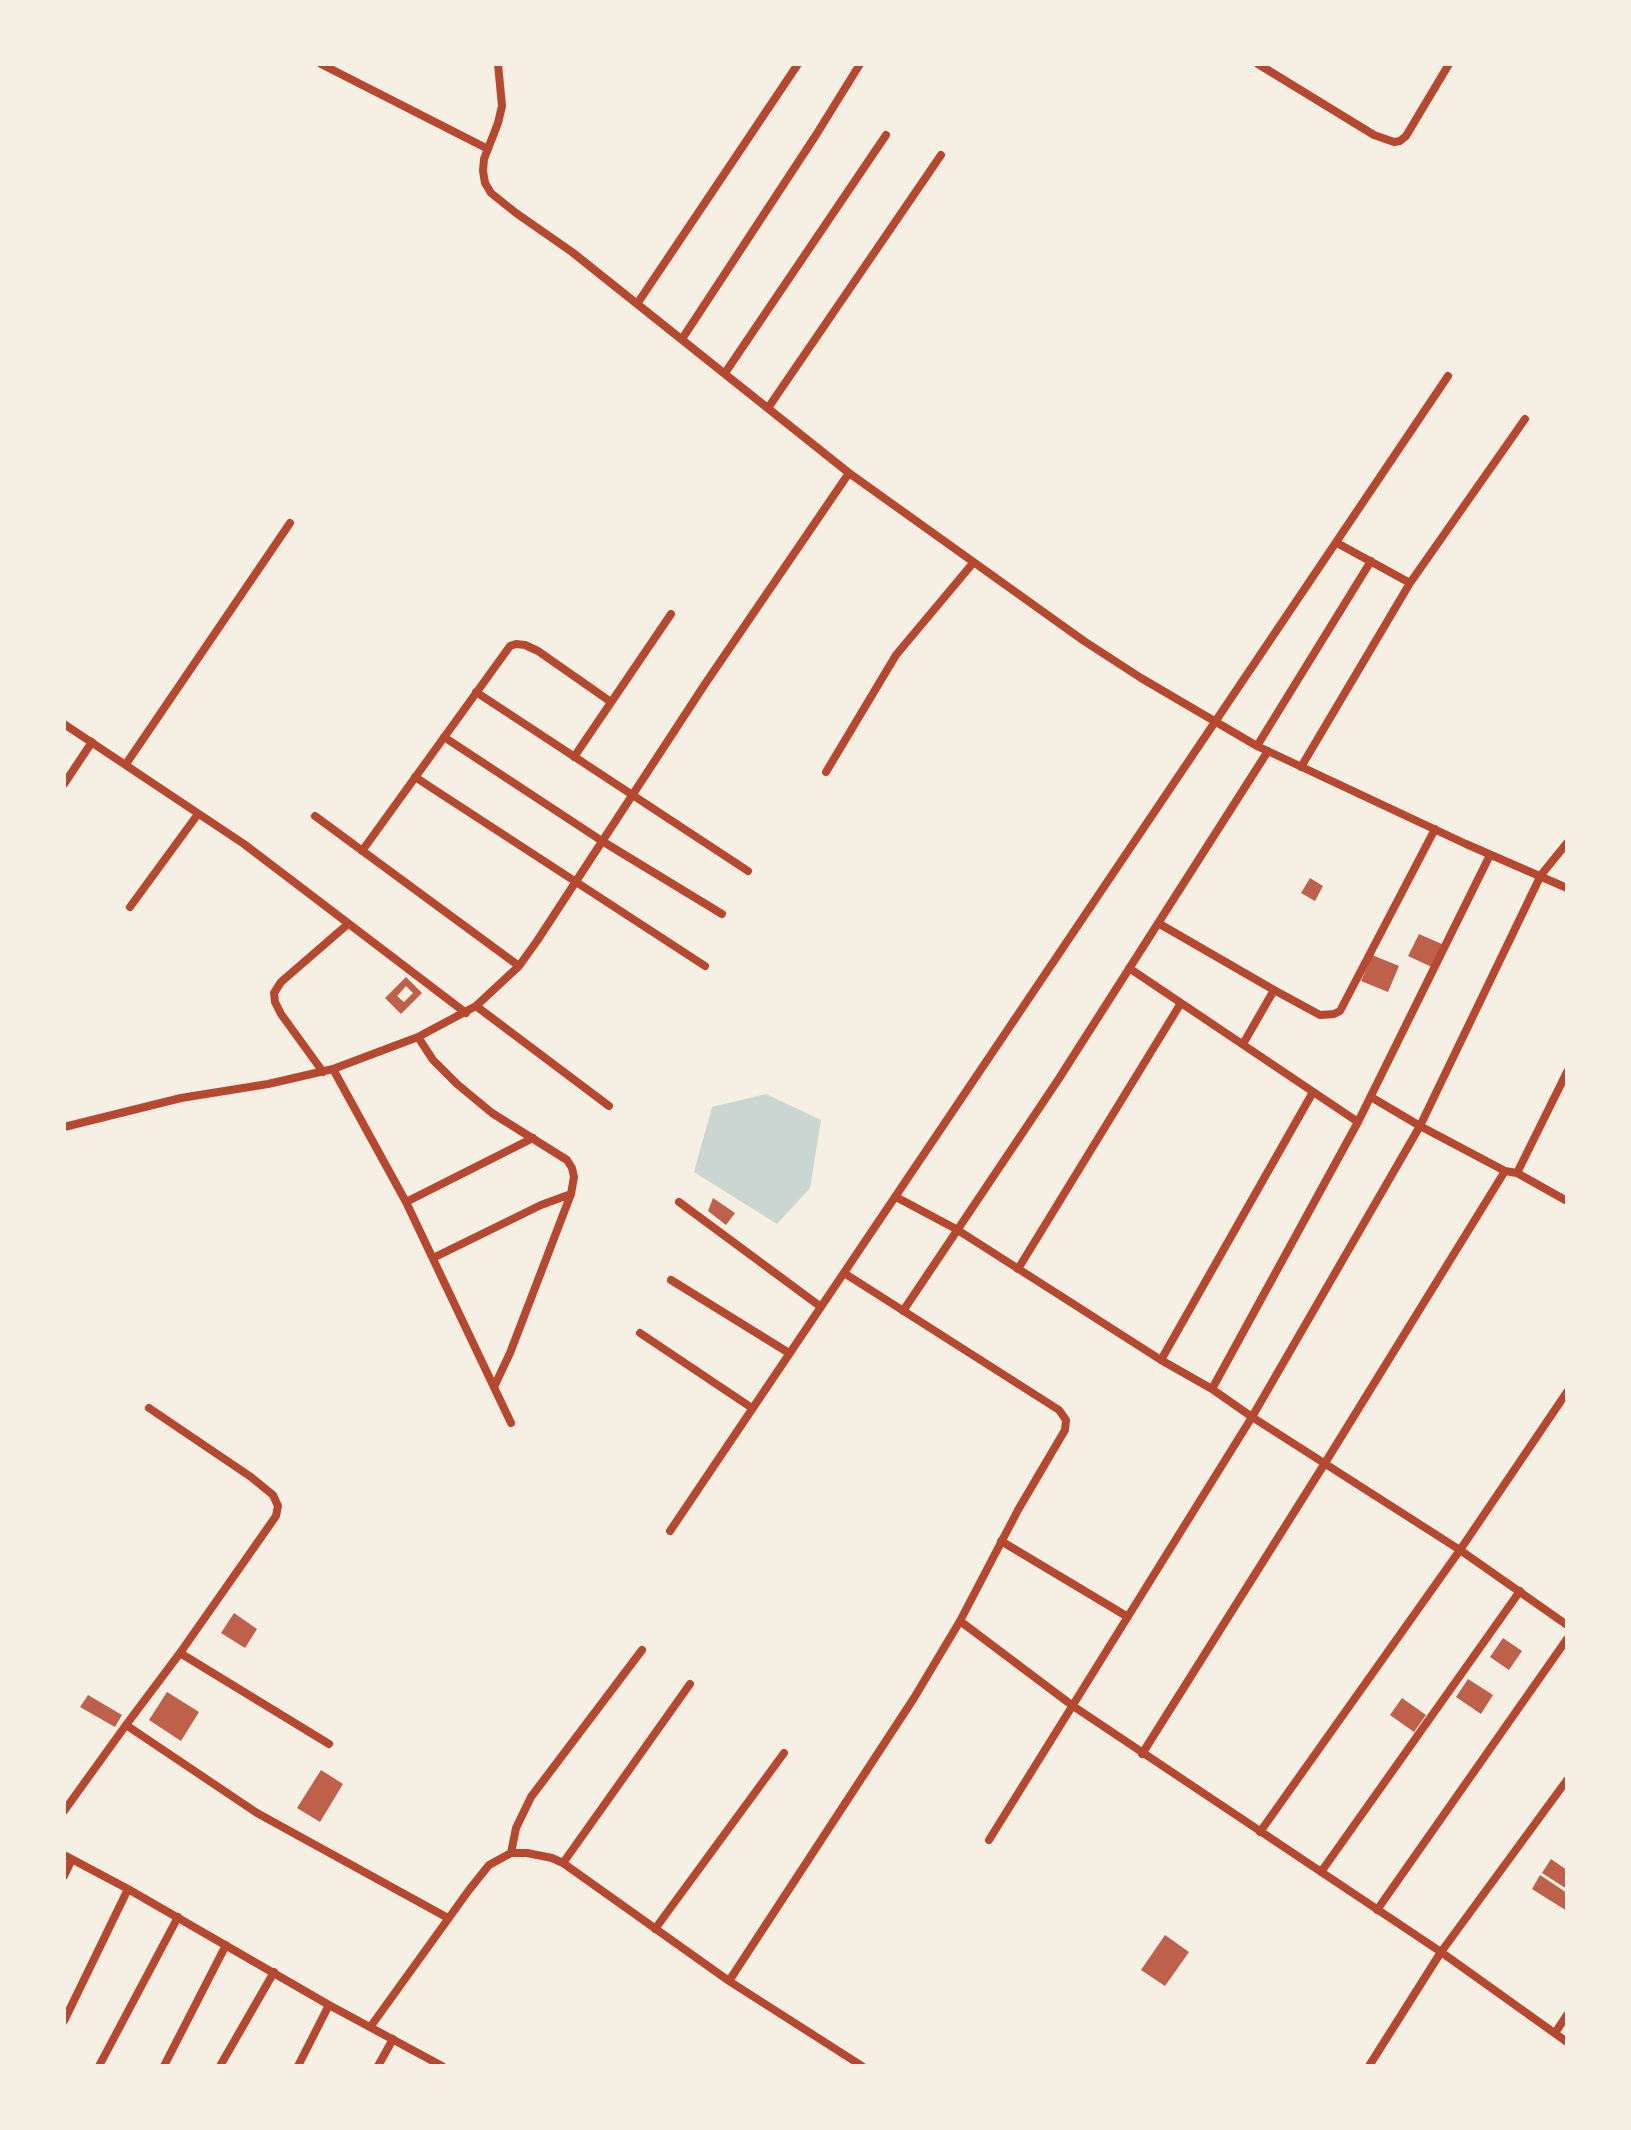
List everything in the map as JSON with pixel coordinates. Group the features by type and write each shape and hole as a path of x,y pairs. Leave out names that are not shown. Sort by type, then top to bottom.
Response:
{"street":[{"path":"321,64 488,149"},
{"path":"498,64 502,106 483,171 491,193 572,252 849,473 1084,641 1257,746 1567,888"},
{"path":"637,304 798,64"},
{"path":"682,339 860,64"},
{"path":"1258,64 1374,135 1394,142 1406,136 1449,64"},
{"path":"725,373 886,135"},
{"path":"768,408 941,155"},
{"path":"670,1531 1448,376"},
{"path":"1301,767 1410,583 1525,419"},
{"path":"64,1127 181,1098 323,1072 418,1037 476,1006 519,966 849,473"},
{"path":"126,764 290,523"},
{"path":"1337,543 1410,583"},
{"path":"1257,746 1371,561"},
{"path":"826,772 896,655 973,563"},
{"path":"574,757 671,614"},
{"path":"362,851 510,646 525,645 538,651 611,702"},
{"path":"476,692 748,871"},
{"path":"64,724 244,844 466,1013"},
{"path":"444,737 602,841 722,914"},
{"path":"64,784 92,742"},
{"path":"903,1311 1058,1080 1268,751"},
{"path":"415,777 705,966"},
{"path":"130,907 198,814"},
{"path":"315,816 519,966"},
{"path":"1158,923 1320,1015 1334,1014 1340,1011 1435,829"},
{"path":"989,1840 1252,1417 1420,1126 1541,875 1567,843"},
{"path":"1212,1389 1358,1122 1490,855"},
{"path":"323,1072 281,1014 274,993 281,982 348,924"},
{"path":"1129,968 1358,1122"},
{"path":"1243,1044 1274,990"},
{"path":"1018,1269 1181,1003"},
{"path":"476,1006 609,1106"},
{"path":"418,1037 433,1060 457,1084 492,1113 567,1160 574,1177 571,1194 494,1387"},
{"path":"333,1069 406,1202 511,1423"},
{"path":"1517,1173 1567,1072"},
{"path":"1161,1360 1313,1092"},
{"path":"1371,1097 1420,1126 1567,1201"},
{"path":"406,1202 533,1138"},
{"path":"1142,1754 1505,1171"},
{"path":"433,1258 541,1205 571,1194"},
{"path":"896,1197 956,1229 1161,1360 1212,1389 1460,1550 1567,1625"},
{"path":"679,1202 821,1307"},
{"path":"729,1981 914,1698 1065,1430 1064,1415 844,1273"},
{"path":"671,1280 789,1353"},
{"path":"640,1333 752,1408"},
{"path":"1260,1832 1460,1550 1567,1392"},
{"path":"64,1811 276,1516 278,1506 273,1495 149,1408"},
{"path":"1001,1541 1128,1617"},
{"path":"1321,1872 1520,1591"},
{"path":"960,1621 1142,1754 1441,1952 1567,2042"},
{"path":"1377,1910 1567,1639"},
{"path":"511,1853 516,1828 531,1797 642,1650"},
{"path":"180,1653 329,1744"},
{"path":"563,1863 690,1684"},
{"path":"126,1725 257,1813 448,1918"},
{"path":"655,1929 784,1753"},
{"path":"1369,2066 1441,1952 1567,1780"},
{"path":"371,2026 489,1865 511,1853 527,1853 563,1863 729,1981 862,2066"},
{"path":"64,1876 68,1857 442,2066"},
{"path":"64,2021 128,1889"},
{"path":"99,2066 178,1917"},
{"path":"164,2066 226,1945"},
{"path":"220,2066 274,1972"},
{"path":"298,2066 329,2005"},
{"path":"1555,2033 1567,2015"},
{"path":"378,2066 393,2039"}],"shaded area":[{"path":"766,1094 821,1120 810,1188 777,1224 694,1172 712,1107"}],"building":[{"path":"1310,878 1323,886 1315,901 1301,893"},
{"path":"1419,934 1444,945 1434,968 1408,956"},
{"path":"1372,955 1399,966 1388,992 1361,981"},
{"path":"406,977 422,993 401,1014 385,998","holes":["406,986 413,993 404,1002 397,996"]},
{"path":"713,1198 735,1213 726,1225 708,1211"},
{"path":"234,1613 257,1629 245,1648 221,1633"},
{"path":"1503,1638 1522,1651 1509,1670 1490,1657"},
{"path":"1468,1679 1493,1695 1481,1714 1456,1697"},
{"path":"167,1692 199,1712 181,1741 149,1720"},
{"path":"88,1695 122,1715 115,1727 80,1707"},
{"path":"1402,1698 1426,1715 1414,1732 1390,1715"},
{"path":"321,1770 343,1784 320,1822 297,1808"},
{"path":"1551,1859 1567,1870 1567,1889 1542,1873"},
{"path":"1540,1875 1567,1893 1567,1911 1532,1889"},
{"path":"1165,1935 1189,1952 1165,1986 1141,1970"}]}
